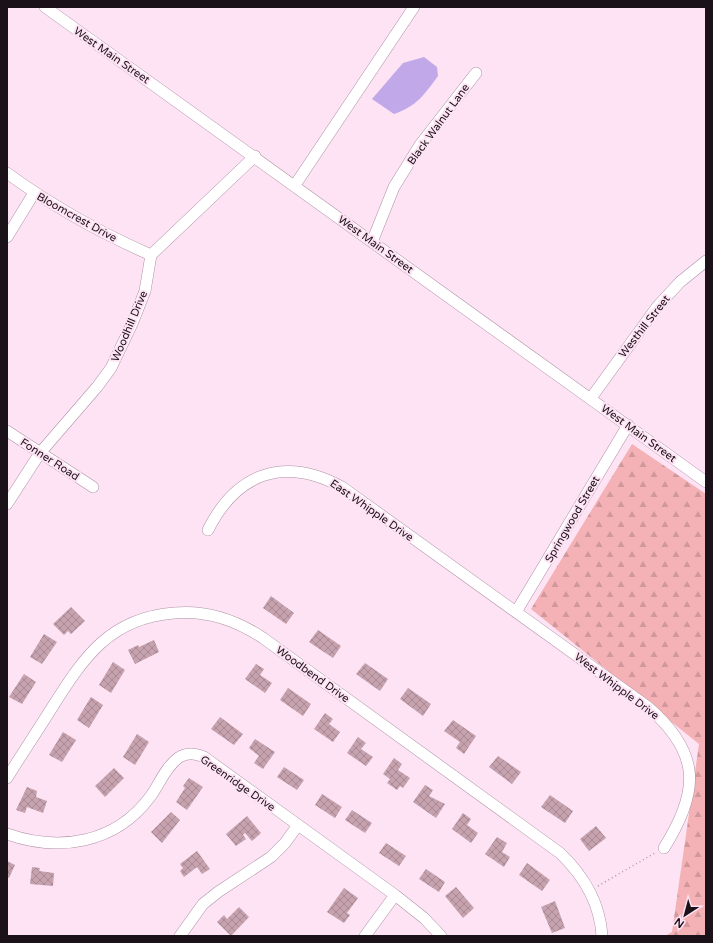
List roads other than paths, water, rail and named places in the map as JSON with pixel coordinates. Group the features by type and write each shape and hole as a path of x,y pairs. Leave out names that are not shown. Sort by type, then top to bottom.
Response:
{"street":[{"name":"West Main Street","path":"45,7 255,156 706,482"},
{"path":"295,185 414,7"},
{"name":"Black Walnut Lane","path":"372,242 394,187 420,145 476,74"},
{"path":"151,255 255,156"},
{"name":"Bloomcrest Drive","path":"7,173 34,193 101,231 151,255"},
{"path":"7,238 34,193"},
{"name":"Woodhill Drive","path":"7,504 40,452 97,387 111,368 132,324 145,291 151,255"},
{"name":"Westhill Street","path":"591,398 657,307 680,282 706,261"},
{"name":"Springwood Street","path":"516,612 628,425"},
{"name":"Fonner Road","path":"7,431 93,487"},
{"name":"East Whipple Drive","path":"208,530 224,503 237,490 250,482 278,472 296,471 312,474 342,487 516,612"},
{"name":"Woodbend Drive","path":"7,778 79,666 101,643 126,626 152,616 179,612 212,615 244,626 263,638 552,846 576,868 590,891 600,921 602,936"},
{"name":"West Whipple Drive","path":"516,612 648,707 669,726 679,740 688,766 690,780 688,796 684,811 664,848"},
{"name":"Greenridge Drive","path":"7,834 22,839 49,844 78,842 93,838 113,829 133,815 149,798 174,761 182,755 191,753 204,757 395,895 424,918 441,936"},
{"path":"180,936 192,917 206,901 270,857 285,843 298,825"},
{"path":"365,936 395,895"}]}
